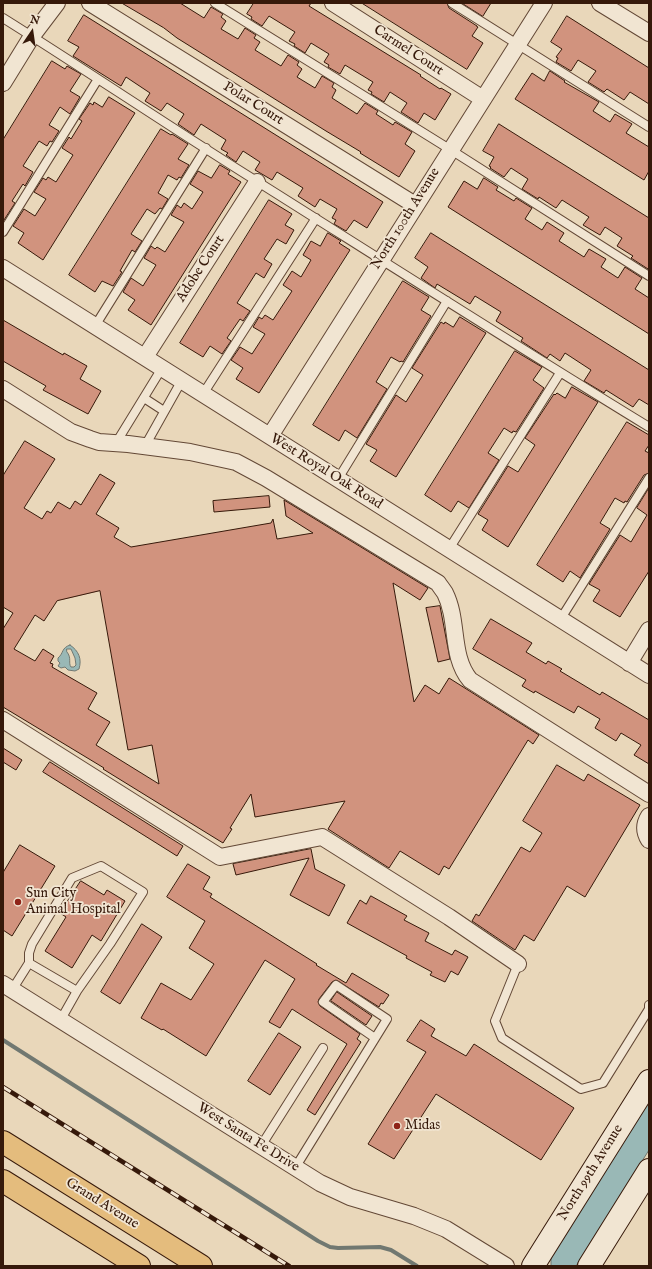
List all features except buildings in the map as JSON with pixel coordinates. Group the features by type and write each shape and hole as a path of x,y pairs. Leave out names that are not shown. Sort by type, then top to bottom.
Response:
{"highway":[{"name":"Grand Avenue","path":"3,1142 201,1266"},
{"path":"3,1180 139,1266"}],"main road":[{"name":"North 99th Avenue","path":"533,1266 649,1081"},
{"path":"589,1266 649,1170"}],"street":[{"path":"3,83 32,36 57,3"},
{"name":"Polar Court","path":"90,3 415,205"},
{"name":"Carmel Court","path":"332,3 483,99"},
{"name":"North 100th Avenue","path":"270,436 544,3"},
{"path":"600,3 649,33"},
{"name":"Adobe Court","path":"145,357 257,182"},
{"name":"West Royal Oak Road","path":"3,268 649,675"},
{"path":"3,389 71,432 99,442 116,442 190,452 236,462 266,478 438,583 445,594 450,610 459,658 464,672 470,680 649,794"},
{"path":"629,663 649,630"},
{"path":"3,720 220,857 322,837 449,917 518,964"},
{"path":"649,816 645,824 645,830 649,840"},
{"name":"West Santa Fe Drive","path":"7,987 320,1183 350,1197 414,1216 446,1229 506,1266"}],"lane":[{"path":"215,3 451,150 649,276"},
{"path":"452,3 649,127"},
{"path":"3,18 257,182 560,373 649,427"},
{"path":"3,232 98,79"},
{"path":"95,326 206,148"},
{"path":"203,394 316,218"},
{"path":"338,479 447,301"},
{"path":"116,442 162,368"},
{"path":"449,549 560,373"},
{"path":"145,446 182,380"},
{"path":"144,398 164,411"},
{"path":"560,620 649,478"},
{"path":"7,987 29,963 29,953 32,944 72,878 101,866 143,892 110,944 77,991 60,1020"},
{"path":"29,963 77,991"},
{"path":"518,964 495,1021 502,1038 581,1089 603,1083 649,1009 649,1005"},
{"path":"295,1168 387,1019 336,985 323,1002 375,1038"},
{"path":"261,1146 323,1048"}],"water":[{"path":"70,645 73,647 79,656 79,669 75,671 58,666 60,663 58,658 67,646","holes":["67,649 71,649 75,658 76,665 74,667 71,667 70,665 67,652"]},
{"path":"649,1098 649,1150 576,1266 551,1266 551,1256"}],"waterway":[{"path":"3,1040 318,1241 330,1247 338,1248 380,1247 391,1250 417,1266"}],"railway":[{"path":"3,1087 289,1266"}],"place":[{"name":"Sun City Animal Hospital","path":"18,902"},
{"name":"Midas","path":"397,1126"}]}
